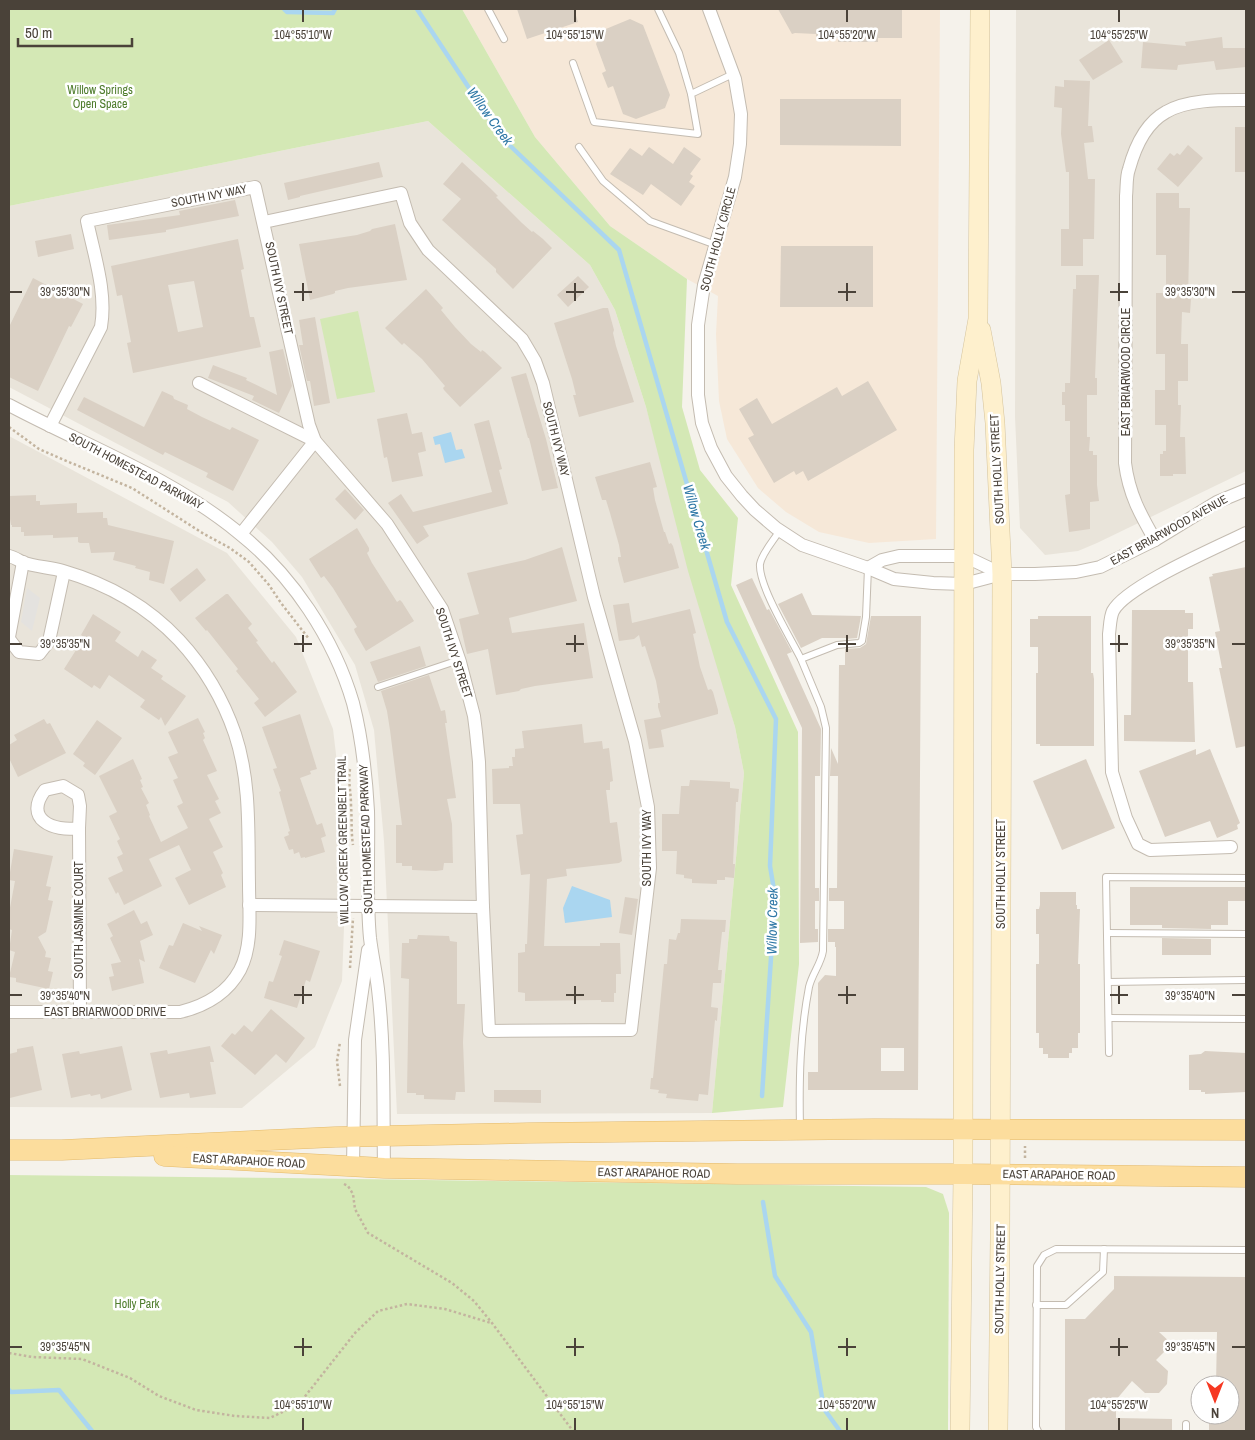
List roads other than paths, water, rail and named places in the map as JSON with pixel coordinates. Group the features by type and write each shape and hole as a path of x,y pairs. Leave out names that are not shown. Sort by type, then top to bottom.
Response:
{"main road":[{"name":"SOUTH HOLLY STREET","path":"960,1431 963,1174 964,450 967,382 978,319 980,9"},
{"name":"SOUTH HOLLY STREET","path":"978,319 991,383 995,423 1002,574 998,1431"},
{"name":"EAST ARAPAHOE ROAD","path":"9,1150 62,1150 353,1136 800,1130 1246,1130"},
{"name":"EAST ARAPAHOE ROAD","path":"62,1150 347,1175 384,1168 737,1174 1246,1177"}],"street":[{"name":"SOUTH HOLLY CIRCLE","path":"709,9 733,74 741,114 740,144 735,177 704,285 698,325 698,395 702,423 711,448 726,476 756,510 802,545 894,579 933,584 964,584 1002,574"},
{"name":"EAST BRIARWOOD CIRCLE","path":"1155,540 1136,505 1127,482 1125,464 1126,196 1128,170 1138,144 1150,125 1167,112 1210,100 1246,100"},
{"name":"SOUTH IVY WAY","path":"50,426 101,327 104,310 101,285 87,221 256,187 264,222 401,193 410,223 428,250 522,339 543,383 594,597 635,741 648,807 650,868 631,1030 489,1031 483,906"},
{"name":"SOUTH IVY STREET","path":"264,222 309,425 315,441 387,524 442,609 459,660 474,716 479,762 483,906"},
{"name":"SOUTH IVY STREET","path":"199,383 315,441"},
{"name":"SOUTH HOMESTEAD PARKWAY","path":"9,405 173,488 213,512 241,534 284,577 326,637 352,703 366,780 370,938 380,1018 384,1168"},
{"path":"241,534 315,441"},
{"name":"EAST BRIARWOOD AVENUE","path":"1002,574 1076,572 1100,567 1155,540 1217,502 1246,490"},
{"path":"1231,847 1150,850 1138,844 1126,818 1112,772 1109,634 1112,611 1122,600 1148,582 1246,533"},
{"path":"9,556 23,562 64,572 112,590 135,602 163,624 194,658 225,708 235,734 245,778 248,810 249,905 483,906"},
{"path":"868,568 882,560 899,556 964,556 1002,574"},
{"path":"23,562 9,638 19,652 39,654 49,641 64,572"},
{"name":"SOUTH JASMINE COURT","path":"79,828 80,1012"},
{"name":"EAST BRIARWOOD DRIVE","path":"9,1012 180,1012 197,1008 217,997 231,983 240,970 246,954 249,905"},
{"name":"SOUTH HOMESTEAD PARKWAY","path":"347,1175 353,1136 355,1040 370,938"}],"lane":[{"path":"488,9 504,39"},
{"path":"573,63 594,122 698,134 691,94 678,53 658,9"},
{"path":"691,94 733,74"},
{"path":"579,147 603,181 650,222 716,245"},
{"path":"780,530 760,563 761,571 772,602 801,660 821,707 826,728 823,951 822,958 812,976 800,1048 800,1130"},
{"path":"801,660 837,645 862,641 866,617 868,568"},
{"path":"378,687 459,660"},
{"path":"1109,1053 1106,877 1246,878"},
{"path":"1107,933 1246,934"},
{"path":"1108,982 1246,980"},
{"path":"1109,1018 1246,1019"},
{"path":"1038,1431 1036,1427 1037,1266 1044,1255 1056,1249 1246,1250"},
{"path":"1036,1306 1066,1306 1103,1272 1104,1249"},
{"path":"1186,1424 1186,1431"}],"water":[{"path":"451,432 456,450 462,449 465,458 445,463 440,444 435,445 433,437"},
{"path":"572,886 610,900 612,917 565,923 563,908"}],"waterway":[{"name":"Willow Creek","path":"284,9 287,12 333,13 335,9"},
{"name":"Willow Creek","path":"417,9 502,138 619,250 727,622 776,719 770,866 775,896 762,1096"},
{"name":"Willow Creek","path":"763,1202 775,1276 811,1332 824,1409 840,1431"},
{"path":"9,1390 11,1392 59,1390 92,1431"}],"park label":[{"name":"Willow Springs Open Space","path":"100,97"},
{"name":"Holly Park","path":"137,1304"}]}
